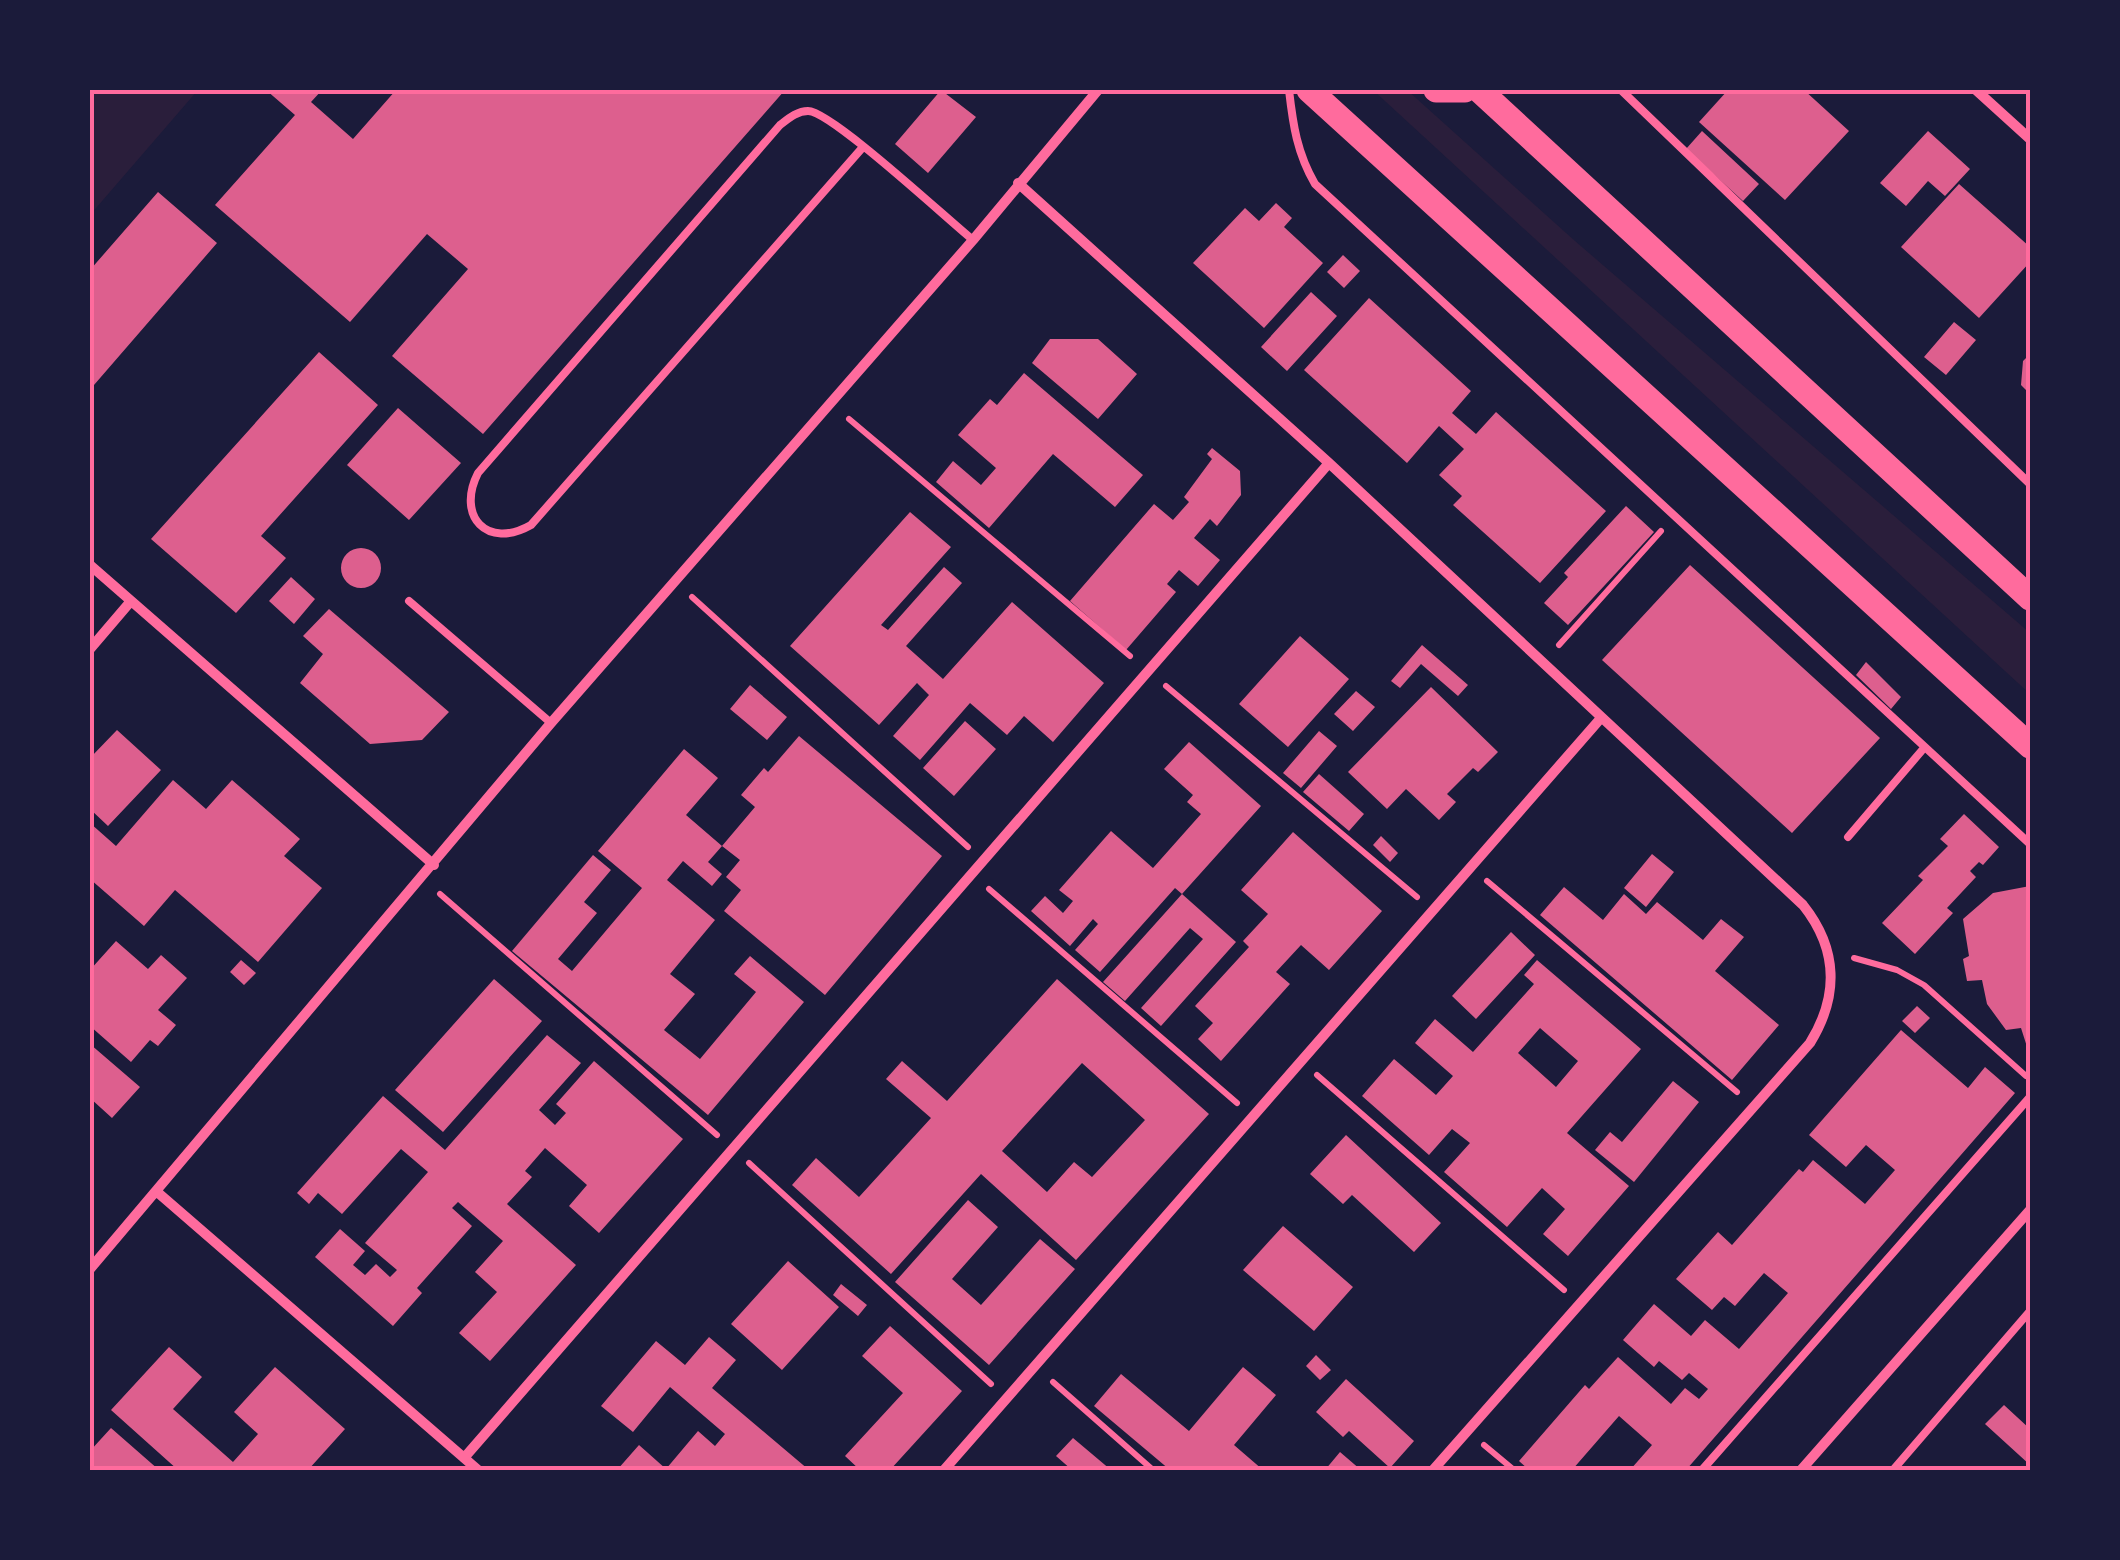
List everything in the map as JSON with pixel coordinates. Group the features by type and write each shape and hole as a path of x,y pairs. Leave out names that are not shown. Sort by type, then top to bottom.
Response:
{"main road":[{"path":"1309,90 2030,746"},
{"path":"1436,90 1465,90"},
{"path":"1479,90 2030,598"}],"street":[{"path":"90,1269 552,724 973,240 1098,90"},
{"path":"1976,90 2030,139"},
{"path":"1018,183 1329,463 1803,905 1818,925 1829,952 1830,997 1823,1021 1810,1043 1433,1470"},
{"path":"464,1458 1329,463"},
{"path":"90,564 434,865"},
{"path":"90,648 131,601"},
{"path":"944,1470 1601,718"},
{"path":"156,1191 478,1470"},
{"path":"1801,1470 2030,1210"}],"lane":[{"path":"1289,90 1301,161 1315,184 2030,844"},
{"path":"1621,90 2030,484"},
{"path":"863,147 531,525 514,534 495,534 480,524 470,508 470,490 478,473 780,124 793,115 808,111 824,115 863,147 973,240"},
{"path":"409,601 552,724"},
{"path":"1848,838 1924,748"},
{"path":"1702,1470 2030,1096"},
{"path":"1893,1470 2030,1311"}],"path":[{"path":"1542,663 1675,516"},
{"path":"675,581 984,861"},
{"path":"1471,867 1754,1106"},
{"path":"972,874 1252,1117"},
{"path":"1829,952 1897,970 1924,985 2030,1080"},
{"path":"1301,1061 1580,1304"},
{"path":"1035,1366 1153,1470"},
{"path":"1467,1431 1514,1470"}],"shaded area":[{"path":"90,90 198,90 90,215"},
{"path":"1373,90 1407,90 1575,241 2030,633 2030,694"}],"building":[{"path":"266,90 322,90 311,102 353,139 396,90 785,90 483,434 392,356 468,269 427,234 350,322 215,205 295,115"},
{"path":"941,90 976,117 928,173 895,144"},
{"path":"1728,90 1804,90 1849,131 1785,200 1699,122"},
{"path":"1702,131 1759,184 1743,201 1686,149"},
{"path":"1928,131 1970,169 1945,196 1928,181 1906,206 1880,183"},
{"path":"1959,184 2030,247 2030,262 1979,318 1901,247"},
{"path":"158,192 217,243 94,385 90,382 90,270"},
{"path":"1276,203 1292,218 1284,227 1323,263 1264,328 1193,263 1245,208 1259,221"},
{"path":"1343,255 1360,271 1344,288 1327,272"},
{"path":"1311,292 1337,316 1287,371 1261,347"},
{"path":"1369,298 1471,391 1452,413 1476,434 1496,412 1606,511 1540,583 1453,505 1462,496 1439,475 1464,449 1439,426 1407,463 1304,370"},
{"path":"1954,322 1976,340 1946,375 1924,357"},
{"path":"1050,339 1098,339 1137,374 1098,419 1032,363"},
{"path":"319,352 378,405 261,536 286,558 236,613 151,539"},
{"path":"2030,354 2030,394 2021,385 2023,361"},
{"path":"1024,373 1143,475 1115,507 1053,454 989,528 936,482 953,461 981,485 996,468 958,435 990,399 997,405"},
{"path":"398,408 461,463 409,520 347,465"},
{"path":"1212,448 1240,471 1241,495 1217,526 1210,519 1194,538 1220,560 1198,586 1179,570 1167,584 1176,592 1126,650 1070,601 1154,504 1173,520 1189,502 1184,497 1212,459 1207,454"},
{"path":"1626,506 1654,532 1568,625 1544,603 1568,577 1564,573"},
{"path":"910,512 951,547 881,625 888,630 944,567 962,583 906,646 943,679 1012,602 1104,683 1053,742 1024,716 1007,735 970,703 920,760 893,736 929,695 917,683 879,725 790,646"},
{"path":"361,548 375,554 381,568 375,582 361,588 347,582 341,568 347,554"},
{"path":"1690,565 1880,738 1792,833 1602,660"},
{"path":"291,577 315,599 294,624 269,601"},
{"path":"329,609 449,712 422,740 370,744 300,683 323,654 303,636"},
{"path":"1300,636 1349,679 1288,747 1239,704"},
{"path":"1422,645 1468,685 1458,696 1421,664 1400,688 1391,681"},
{"path":"1866,662 1901,697 1891,709 1856,675"},
{"path":"750,685 787,717 767,740 730,709"},
{"path":"1431,687 1498,752 1478,772 1473,768 1447,794 1456,802 1439,820 1406,789 1387,809 1348,772"},
{"path":"1356,691 1375,707 1353,731 1334,714"},
{"path":"965,721 996,749 954,796 923,768"},
{"path":"117,730 161,770 108,826 90,809 90,758"},
{"path":"1319,731 1337,746 1301,788 1283,773"},
{"path":"799,736 942,856 825,995 724,911 741,890 726,877 740,860 722,846 755,807 741,795 764,768 768,772"},
{"path":"1189,742 1261,806 1182,894 1175,888 1100,972 1075,950 1098,924 1093,919 1070,946 1031,911 1045,896 1063,913 1073,901 1059,890 1111,831 1153,868 1201,814 1187,802 1193,795 1164,769"},
{"path":"684,749 718,778 686,815 722,846 708,862 722,874 712,886 683,861 667,880 715,920 670,974 695,994 664,1030 700,1059 756,992 734,974 750,956 804,1002 708,1115 512,951 593,855 611,870 584,902 597,913 558,959 572,971 642,888 598,851"},
{"path":"1319,774 1364,814 1349,831 1303,792"},
{"path":"173,780 206,809 232,780 300,839 284,856 322,888 258,962 175,890 144,926 90,879 90,823 116,846"},
{"path":"1964,814 1999,847 1983,865 1979,862 1970,871 1976,877 1947,908 1953,913 1915,954 1882,923 1923,880 1918,876 1948,846 1940,839"},
{"path":"1293,832 1382,911 1329,970 1301,945 1276,972 1290,984 1221,1061 1198,1039 1213,1023 1195,1006 1249,947 1243,941 1268,914 1241,890"},
{"path":"1381,836 1398,853 1390,862 1373,845"},
{"path":"1652,854 1674,872 1646,907 1624,888"},
{"path":"2030,886 2029,1053 2021,1028 2006,1030 1987,1004 1982,980 1967,981 1963,959 1969,956 1963,919 1993,893"},
{"path":"1564,887 1603,920 1624,894 1646,914 1657,902 1703,940 1721,919 1744,937 1715,971 1779,1025 1732,1080 1540,915"},
{"path":"1182,894 1236,942 1161,1026 1141,1008 1203,939 1190,928 1125,1001 1103,982"},
{"path":"1511,932 1535,955 1476,1019 1452,996"},
{"path":"116,941 148,969 161,955 187,978 158,1010 176,1025 158,1046 150,1040 131,1062 90,1026 90,970"},
{"path":"241,960 256,973 244,985 230,972"},
{"path":"1537,960 1641,1049 1567,1133 1629,1186 1568,1256 1543,1234 1565,1209 1542,1188 1507,1227 1444,1172 1470,1143 1452,1129 1429,1155 1362,1096 1394,1059 1436,1095 1453,1076 1415,1043 1435,1019 1473,1052 1534,984 1524,975","holes":["1540,1028 1578,1061 1556,1087 1518,1053"]},
{"path":"494,979 542,1021 443,1132 395,1090"},
{"path":"1057,979 1209,1114 1076,1260 981,1174 891,1274 792,1185 816,1158 859,1197 931,1118 886,1079 902,1061 947,1101","holes":["1082,1063 1145,1120 1092,1177 1074,1162 1047,1192 1002,1151"]},
{"path":"1917,1006 1930,1018 1915,1033 1902,1021"},
{"path":"1901,1030 1968,1088 1985,1067 2015,1093 1686,1470 1630,1470 1652,1445 1619,1416 1572,1470 1529,1470 1519,1461 1585,1385 1589,1389 1618,1357 1671,1404 1685,1388 1699,1399 1708,1389 1689,1373 1682,1380 1659,1361 1654,1367 1623,1340 1654,1304 1691,1336 1705,1320 1739,1349 1788,1293 1764,1273 1735,1306 1724,1297 1712,1310 1676,1279 1718,1232 1732,1245 1799,1169 1803,1172 1813,1160 1865,1204 1895,1170 1866,1145 1846,1167 1809,1135"},
{"path":"547,1035 581,1063 539,1110 555,1125 566,1113 556,1104 594,1061 683,1139 599,1233 569,1206 587,1185 545,1148 525,1171 532,1177 507,1204 576,1265 490,1361 459,1333 497,1292 475,1272 503,1241 458,1202 452,1208 472,1226 417,1288 422,1293 393,1326 315,1257 340,1229 365,1251 353,1265 365,1275 376,1264 390,1277 397,1270 365,1243 428,1172 401,1149 342,1214 318,1193 309,1204 297,1193 383,1096 445,1150"},
{"path":"90,1044 140,1087 112,1118 90,1098"},
{"path":"1673,1081 1699,1102 1634,1182 1595,1150 1610,1132 1622,1142"},
{"path":"1346,1135 1441,1223 1414,1252 1352,1195 1343,1204 1310,1174"},
{"path":"968,1200 998,1227 952,1279 981,1305 1040,1239 1075,1269 989,1365 895,1282"},
{"path":"1283,1226 1353,1287 1314,1331 1243,1270"},
{"path":"788,1261 839,1307 782,1370 731,1324"},
{"path":"841,1284 867,1305 858,1316 833,1295"},
{"path":"890,1326 962,1391 890,1470 860,1470 845,1456 903,1393 862,1356"},
{"path":"709,1337 736,1360 712,1388 809,1470 617,1470 639,1445 666,1469 698,1431 715,1446 725,1434 670,1387 633,1432 601,1406 656,1341 685,1365"},
{"path":"169,1347 202,1377 173,1409 233,1462 258,1434 234,1412 275,1367 345,1429 308,1470 178,1470 111,1410"},
{"path":"1316,1355 1331,1370 1320,1380 1306,1366"},
{"path":"1243,1367 1276,1395 1234,1445 1263,1470 1170,1470 1094,1406 1121,1374 1189,1431"},
{"path":"1346,1379 1414,1441 1390,1468 1349,1431 1343,1437 1316,1412"},
{"path":"2004,1405 2030,1429 2030,1465 1985,1424"},
{"path":"111,1428 159,1470 90,1470 90,1451"},
{"path":"1073,1438 1111,1470 1072,1470 1056,1456"},
{"path":"1340,1452 1361,1470 1325,1470"}]}
